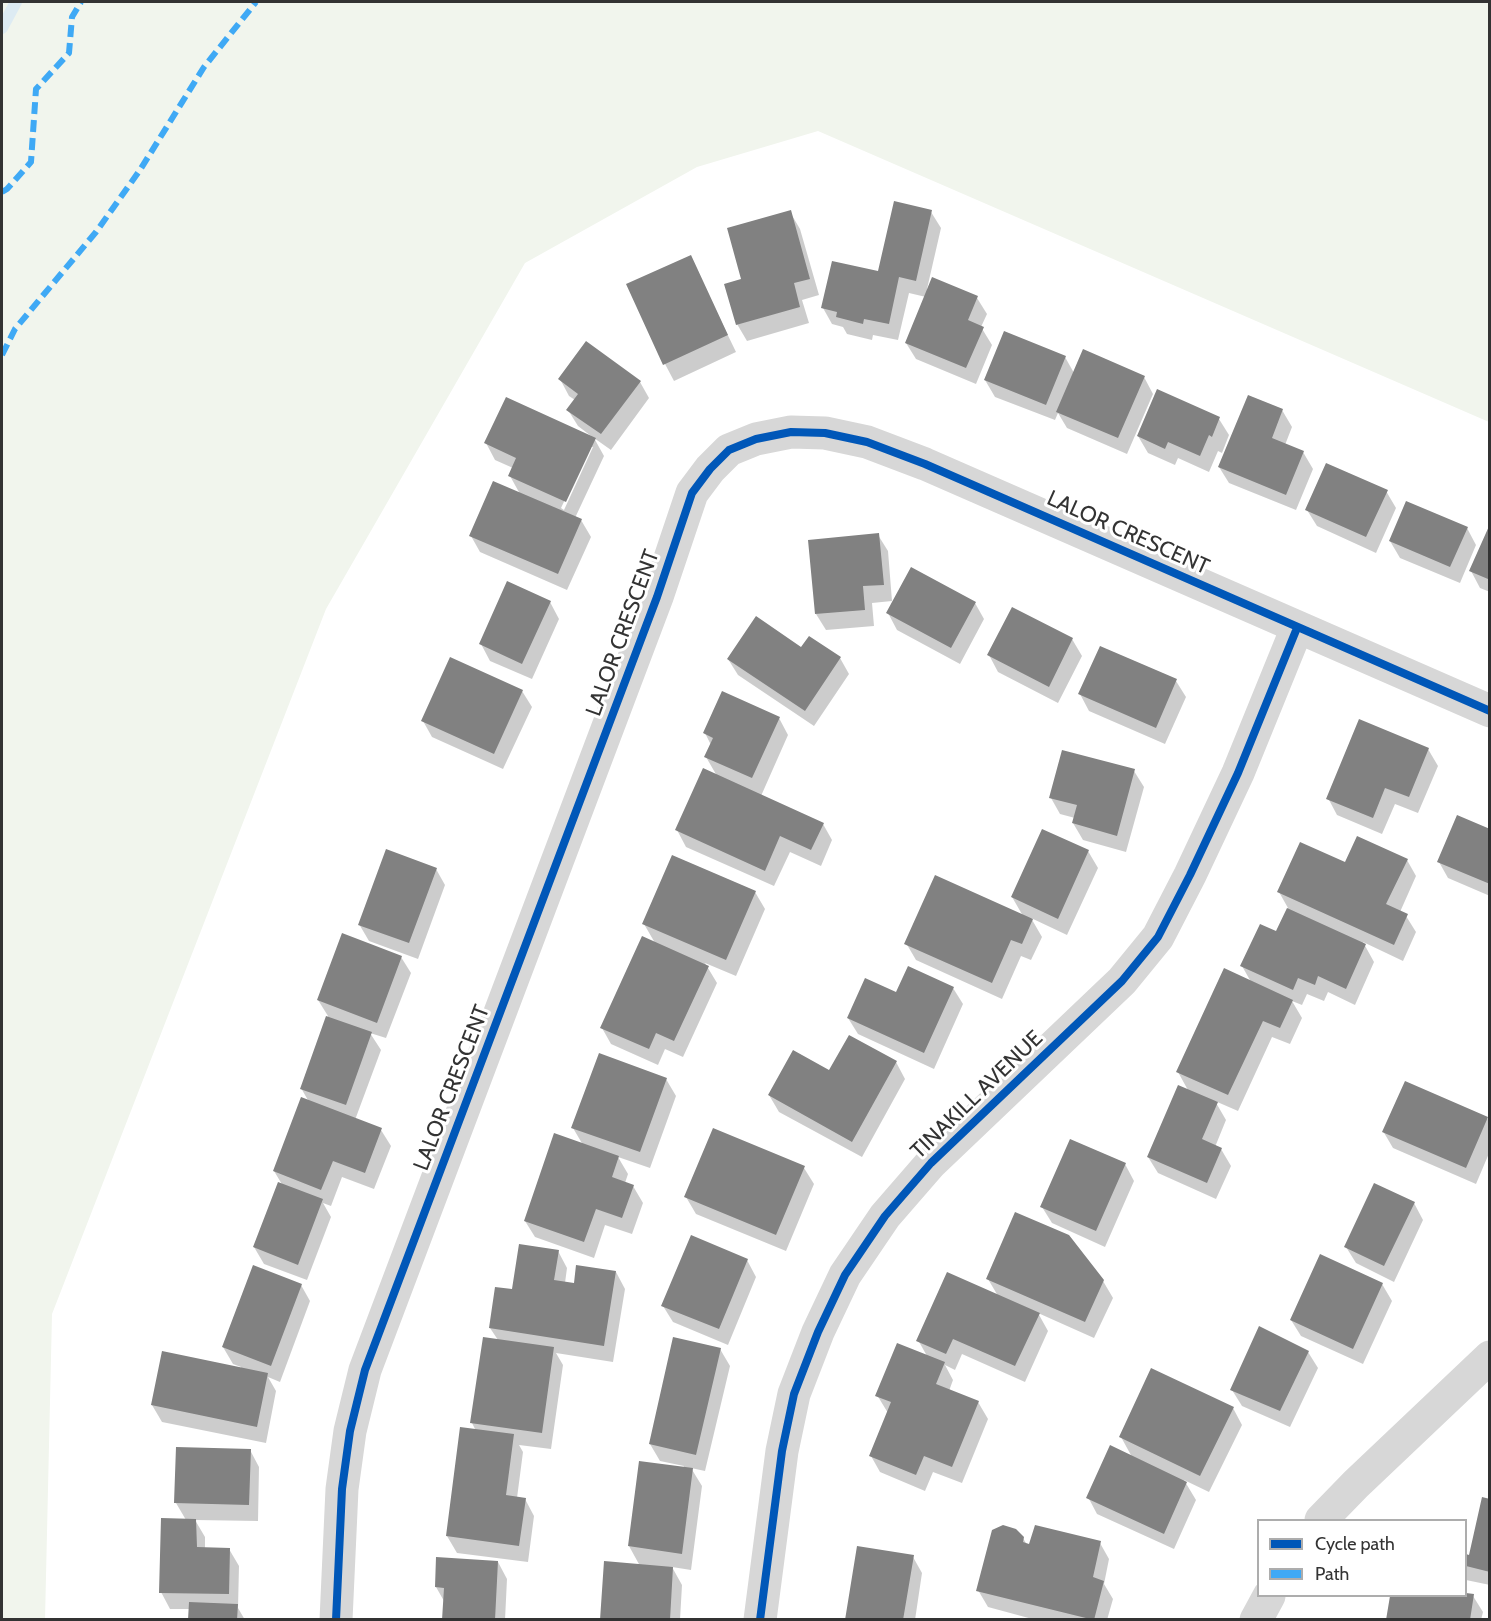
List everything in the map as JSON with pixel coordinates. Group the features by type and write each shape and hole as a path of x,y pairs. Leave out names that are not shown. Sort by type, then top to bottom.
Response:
{"street":[{"name":"LALOR CRESCENT","path":"336,1620 342,1489 350,1431 365,1370 657,597 692,493 710,469 729,450 756,439 791,432 825,433 867,442 925,464 1490,711"},
{"name":"TINAKILL AVENUE","path":"760,1620 782,1451 794,1394 818,1332 845,1275 885,1216 931,1163 1122,981 1158,937 1238,772 1297,628"},
{"path":"1323,1519 1356,1484 1490,1357"},
{"path":"1256,1620 1268,1597"}],"shaded area":[{"path":"2,2 1490,2 1489,422 818,131 697,167 525,263 326,609 52,1314 45,1620 2,1619"}],"building":[{"path":"894,201 932,210 916,281 899,277 889,324 864,319 863,324 836,317 837,312 821,308 832,261 878,271"},
{"path":"791,210 810,279 794,283 800,307 736,325 724,284 741,279 727,228"},
{"path":"691,255 728,335 663,365 626,284"},
{"path":"932,277 978,296 968,320 984,327 966,368 905,343"},
{"path":"1004,331 1066,356 1046,405 984,380"},
{"path":"586,341 641,381 601,434 566,410 578,394 558,379"},
{"path":"1083,349 1145,376 1118,438 1056,412"},
{"path":"1157,389 1220,417 1212,437 1209,435 1200,456 1168,442 1165,449 1137,436"},
{"path":"1248,395 1283,409 1272,438 1304,451 1286,495 1218,467"},
{"path":"506,397 596,438 566,502 508,476 516,458 484,443"},
{"path":"1326,463 1388,490 1366,537 1305,510"},
{"path":"493,481 582,519 558,574 469,536"},
{"path":"1406,501 1468,527 1450,567 1389,541"},
{"path":"1490,524 1490,575 1488,579 1469,571"},
{"path":"879,533 884,585 863,586 865,610 815,614 808,540"},
{"path":"911,567 976,602 951,648 886,613"},
{"path":"507,581 551,601 522,664 479,644"},
{"path":"1012,607 1073,638 1049,687 987,655"},
{"path":"756,616 801,647 809,636 841,657 805,711 727,659"},
{"path":"1100,646 1177,679 1156,728 1078,694"},
{"path":"450,657 523,690 494,754 421,721"},
{"path":"722,691 780,717 752,778 704,757 713,738 703,733"},
{"path":"1359,719 1429,748 1409,797 1385,788 1373,818 1326,799"},
{"path":"1062,750 1135,769 1117,836 1072,823 1077,805 1049,798"},
{"path":"703,768 824,823 811,850 780,836 765,871 675,830"},
{"path":"1457,815 1490,829 1490,884 1437,862"},
{"path":"1042,829 1089,850 1058,919 1011,897"},
{"path":"1357,836 1408,859 1386,904 1408,914 1394,945 1277,892 1300,842 1345,862"},
{"path":"386,849 437,868 409,943 358,925"},
{"path":"672,855 756,891 726,960 642,924"},
{"path":"935,875 1033,919 1022,944 1011,940 992,983 904,944"},
{"path":"1287,908 1366,944 1346,989 1318,976 1315,985 1298,978 1293,990 1240,966 1260,924 1276,931"},
{"path":"342,933 402,956 377,1023 317,1000"},
{"path":"642,936 709,966 674,1041 656,1033 649,1049 600,1028"},
{"path":"908,966 954,987 924,1053 847,1018 865,978 896,992"},
{"path":"1224,968 1293,1000 1280,1028 1263,1021 1228,1095 1176,1072"},
{"path":"326,1016 372,1032 346,1105 300,1089"},
{"path":"849,1035 897,1061 852,1142 768,1095 793,1050 829,1070"},
{"path":"599,1053 667,1078 640,1152 571,1128"},
{"path":"1405,1081 1488,1117 1466,1168 1382,1132"},
{"path":"1178,1085 1218,1102 1202,1139 1222,1148 1207,1183 1147,1157"},
{"path":"301,1097 382,1128 365,1173 333,1161 321,1190 273,1171"},
{"path":"713,1128 805,1166 776,1235 684,1197"},
{"path":"554,1133 619,1156 612,1177 634,1185 622,1218 596,1209 584,1242 524,1221"},
{"path":"1070,1139 1126,1163 1096,1231 1040,1207"},
{"path":"278,1182 323,1199 298,1265 253,1247"},
{"path":"1374,1183 1415,1202 1384,1266 1344,1247"},
{"path":"1015,1212 1069,1235 1104,1280 1085,1322 986,1279"},
{"path":"691,1235 748,1259 719,1329 661,1306"},
{"path":"519,1244 559,1250 554,1280 574,1283 576,1265 616,1271 604,1346 489,1328 495,1287 512,1289"},
{"path":"1320,1254 1383,1283 1353,1349 1290,1320"},
{"path":"253,1265 302,1284 271,1366 222,1347"},
{"path":"947,1272 1040,1313 1015,1366 953,1339 946,1354 916,1341"},
{"path":"1259,1326 1309,1351 1280,1411 1230,1390"},
{"path":"483,1337 554,1347 542,1433 470,1423"},
{"path":"673,1337 721,1348 696,1455 649,1444"},
{"path":"897,1343 945,1362 936,1384 979,1401 952,1467 924,1456 916,1475 869,1456 891,1402 875,1396"},
{"path":"162,1351 268,1373 257,1427 151,1405"},
{"path":"1151,1368 1234,1407 1200,1476 1119,1437"},
{"path":"460,1427 514,1434 506,1495 526,1498 519,1546 446,1536"},
{"path":"1110,1445 1187,1482 1164,1534 1086,1498"},
{"path":"176,1447 251,1449 249,1505 174,1503"},
{"path":"639,1461 693,1468 682,1554 628,1546"},
{"path":"1482,1497 1490,1499 1490,1572 1467,1566 1467,1554 1469,1555"},
{"path":"161,1518 196,1519 197,1547 230,1548 229,1594 159,1593"},
{"path":"1003,1525 1016,1529 1024,1537 1023,1542 1029,1544 1035,1525 1101,1541 1093,1577 1104,1581 1094,1620 976,1591 992,1530"},
{"path":"857,1546 914,1555 903,1620 845,1620"},
{"path":"436,1557 498,1561 495,1620 442,1620 444,1588 435,1587"},
{"path":"604,1561 673,1567 670,1620 600,1620"},
{"path":"1467,1593 1474,1594 1470,1620 1386,1620 1390,1597 1467,1597"},
{"path":"189,1602 238,1604 237,1620 188,1620"}],"waterway":[{"path":"2,28 16,2"}],"marked path":[{"path":"2,192 31,162 36,89 69,53 72,17 81,2"},
{"path":"2,355 15,329 96,232 140,170 204,67 256,2"}],"cycle path":[{"path":"336,1620 342,1489 350,1431 365,1370 657,597 692,493 710,469 729,450 756,439 791,432 825,433 867,442 925,464 1490,711"},
{"path":"760,1620 782,1451 794,1394 818,1332 845,1275 885,1216 931,1163 1122,981 1158,937 1238,773 1297,628"}]}
